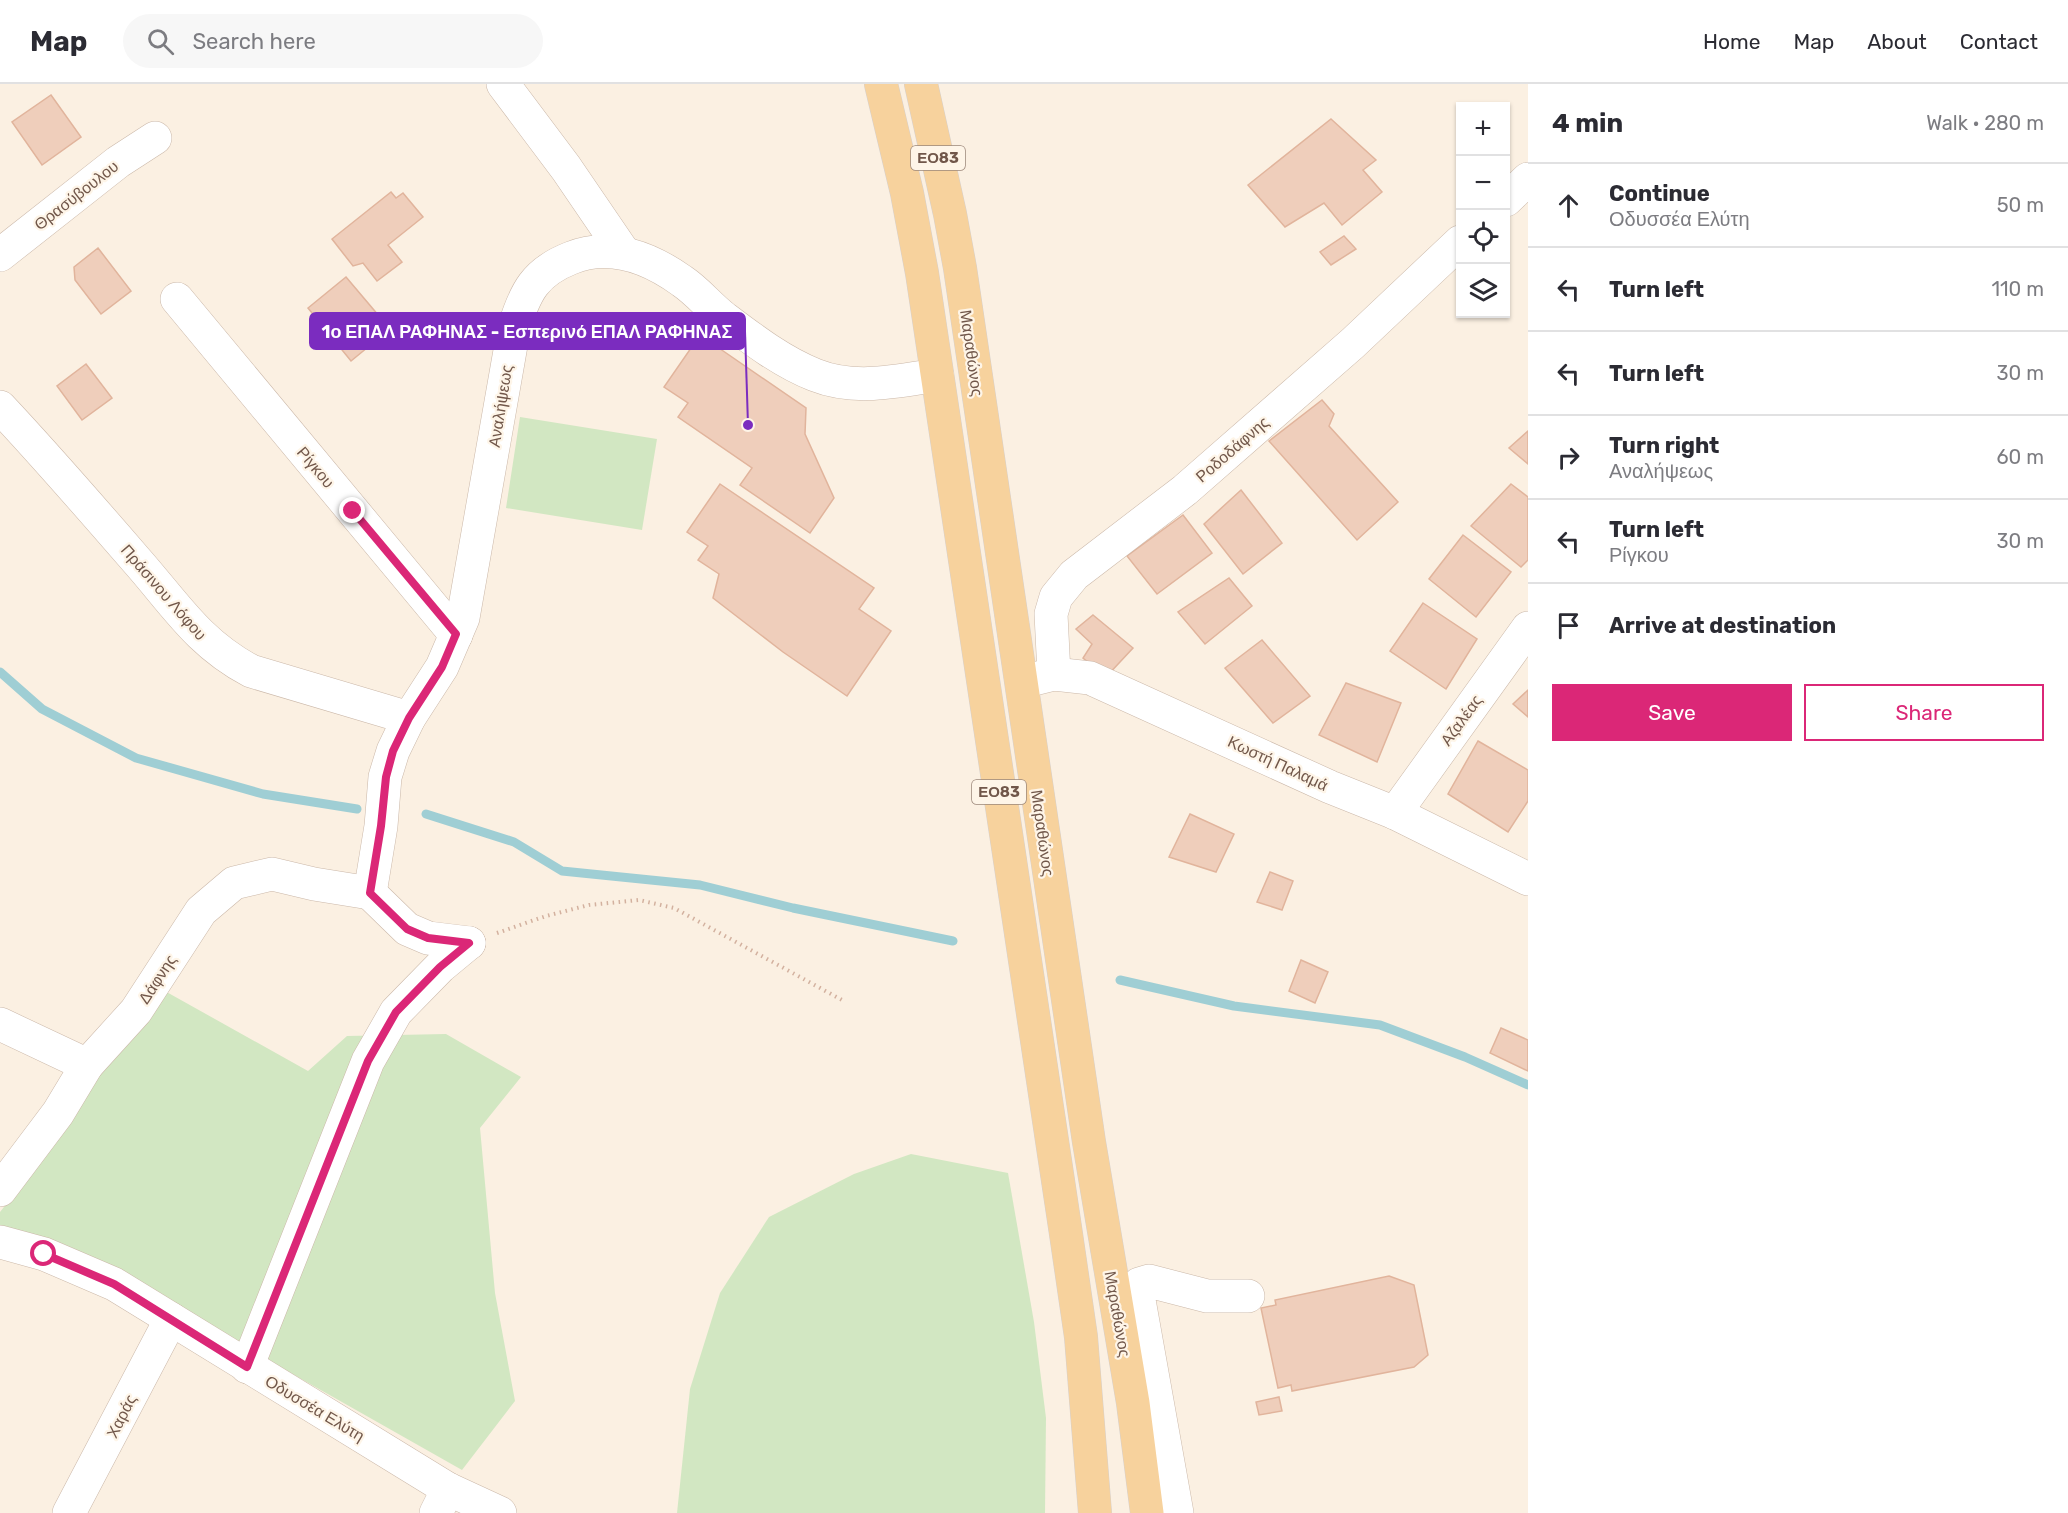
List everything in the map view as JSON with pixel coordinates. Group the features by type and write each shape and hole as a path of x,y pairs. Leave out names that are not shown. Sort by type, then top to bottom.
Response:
{"main road":[{"name":"ΕΟ83","path":"881,84 907,193 922,273 1081,1337 1095,1513"},
{"name":"Μαραθώνος","path":"921,84 960,268 1089,1142 1133,1403 1147,1513"}],"street":[{"path":"503,84 566,168 624,252"},
{"name":"Θρασύβουλου","path":"0,255 118,162 155,138"},
{"path":"1510,196 1528,179"},
{"name":"Ροδοδάφνης","path":"1054,674 1052,614 1056,597 1074,575 1185,490 1353,343 1456,247"},
{"name":"Αναλήψεως","path":"370,893 386,777 393,751 409,718 442,667 463,618 510,348 521,304 530,287 545,271 560,262 580,255 596,252 624,252 643,259 682,281 723,316 779,357 819,376 858,384 937,375"},
{"name":"Ρίγκου","path":"177,299 456,634"},
{"name":"Πράσινου Λόφου","path":"0,407 138,562 183,617 228,659 251,670 409,718"},
{"name":"Αζαλέας","path":"1395,813 1528,628"},
{"name":"Κωστή Παλαμά","path":"1021,682 1054,674 1090,678 1330,787 1395,813 1528,879"},
{"name":"Δάφνης","path":"0,1190 58,1113 87,1065 136,1011 201,911 234,883 272,874 314,884 370,893"},
{"path":"370,893 407,929 428,938 469,943"},
{"path":"247,1367 368,1061 396,1012 440,967 469,943"},
{"path":"0,1024 87,1065"},
{"name":"Οδυσσέα Ελύτη","path":"0,1242 44,1254 114,1284 247,1367 442,1501 500,1513"},
{"path":"1177,1513 1137,1289 1139,1284 1149,1281 1207,1296 1248,1296"},
{"name":"Χαράς","path":"69,1513 171,1319"}],"path":[{"path":"469,943 546,916 590,905 639,900 674,908 842,1000"}],"green space":[{"path":"520,417 657,439 642,530 506,508"},
{"path":"163,990 308,1071 347,1036 446,1034 521,1077 480,1128 495,1293 515,1401 462,1470 123,1278 0,1234 0,1212 65,1130 91,1082"},
{"path":"911,1154 1008,1173 1034,1322 1046,1418 1045,1513 677,1513 690,1389 720,1293 769,1217 854,1174"}],"building":[{"path":"51,95 81,137 42,165 12,122"},
{"path":"1331,119 1376,160 1363,170 1382,192 1342,225 1324,203 1285,227 1248,185"},
{"path":"391,192 396,198 403,193 423,217 388,245 402,262 377,281 363,263 353,266 332,239"},
{"path":"1344,236 1356,249 1331,265 1320,252"},
{"path":"98,248 131,291 101,314 75,280 74,267"},
{"path":"346,277 390,329 351,361 308,308"},
{"path":"700,335 806,408 805,434 834,498 810,533 740,485 752,468 678,417 688,403 664,387"},
{"path":"86,364 112,398 82,420 57,386"},
{"path":"1322,400 1334,414 1329,426 1398,502 1357,540 1269,441"},
{"path":"1528,431 1528,464 1509,448"},
{"path":"720,484 874,588 859,609 891,631 847,696 783,652 713,598 719,574 698,560 708,546 687,532"},
{"path":"1511,484 1528,497 1528,560 1521,567 1471,526"},
{"path":"1241,490 1282,543 1243,574 1204,524"},
{"path":"1183,515 1212,553 1157,594 1127,556"},
{"path":"1463,535 1511,572 1476,617 1429,579"},
{"path":"1229,578 1252,606 1205,644 1178,612"},
{"path":"1423,603 1477,639 1446,689 1390,651"},
{"path":"1093,615 1133,648 1106,677 1083,658 1092,644 1076,629"},
{"path":"1262,640 1310,696 1273,723 1225,668"},
{"path":"1346,683 1401,703 1377,762 1319,735"},
{"path":"1528,690 1528,717 1513,704"},
{"path":"1478,741 1528,770 1528,801 1508,832 1448,794"},
{"path":"1190,814 1234,834 1216,872 1169,857"},
{"path":"1270,872 1293,881 1282,910 1257,902"},
{"path":"1301,960 1328,972 1315,1003 1289,991"},
{"path":"1501,1028 1528,1040 1528,1071 1490,1053"},
{"path":"1389,1276 1414,1285 1428,1355 1414,1367 1292,1391 1291,1385 1278,1388 1261,1308 1276,1305 1275,1300"},
{"path":"1279,1397 1282,1411 1259,1415 1256,1402"}],"waterway":[{"path":"0,672 42,709 136,758 263,794 357,809"},
{"path":"426,814 514,842 562,871 700,885 793,908 953,941"},
{"path":"1120,980 1234,1006 1380,1025 1465,1057 1528,1085"}],"place":[{"name":"1ο ΕΠΑΛ ΡΑΦΗΝΑΣ - Εσπερινό ΕΠΑΛ ΡΑΦΗΝΑΣ","path":"748,425"}],"route":[{"path":"44,1254 114,1284 247,1367 368,1061 396,1012 440,967 469,943 428,938 407,929 370,893 386,777 393,751 409,718 442,667 456,634 353,511"}]}
